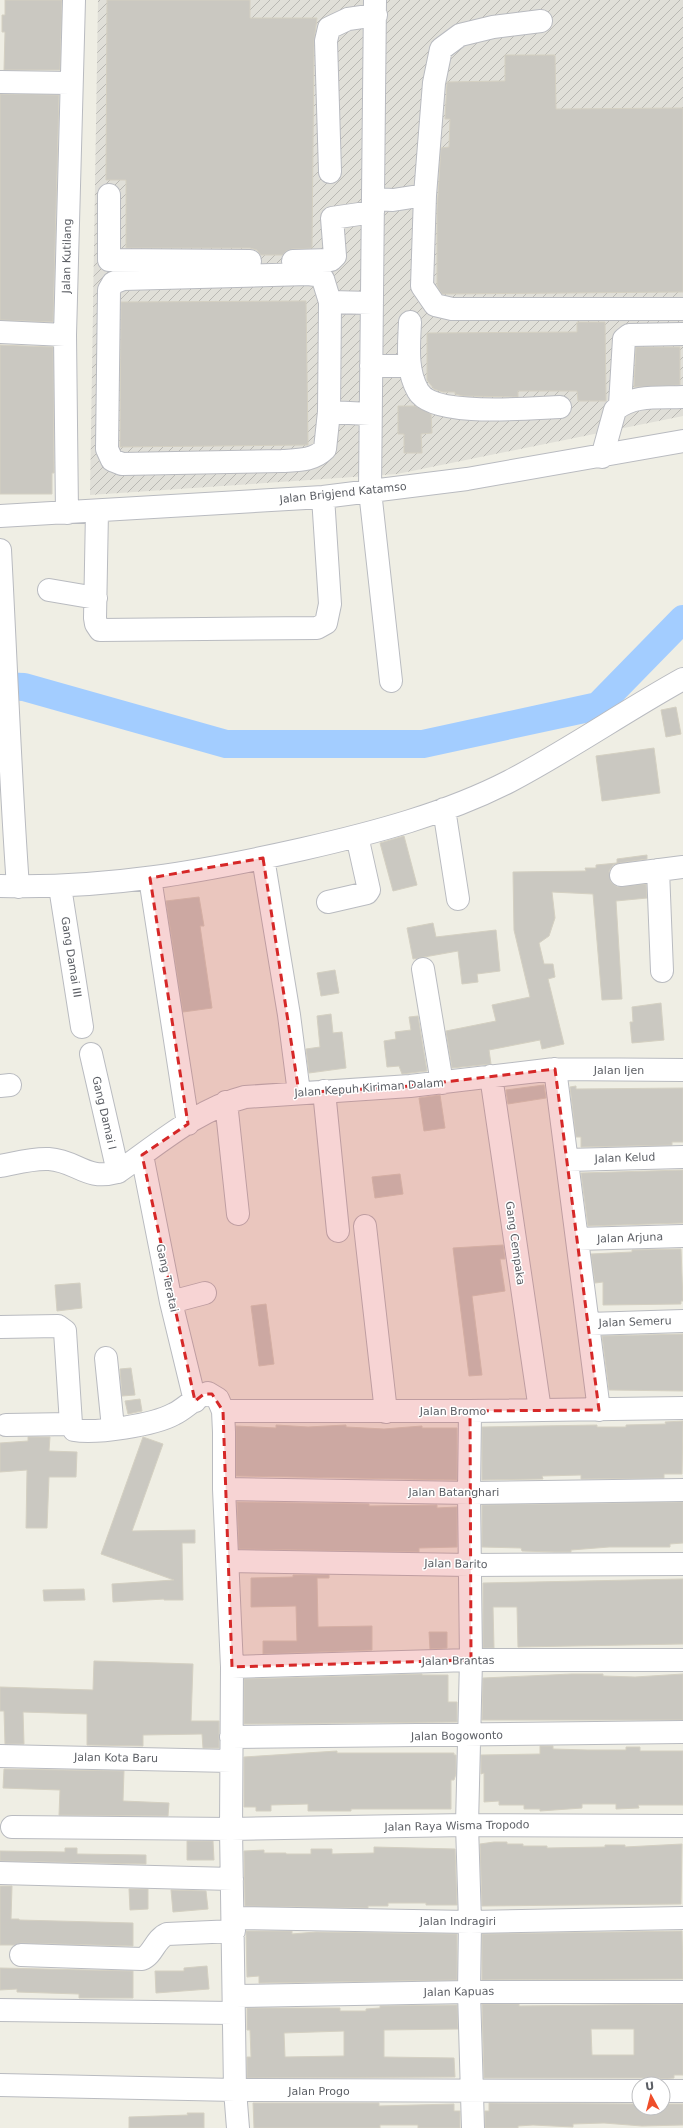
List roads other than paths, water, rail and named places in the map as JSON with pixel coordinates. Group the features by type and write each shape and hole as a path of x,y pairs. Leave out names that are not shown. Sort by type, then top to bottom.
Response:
{"street":[{"name":"Jalan Kutilang","path":"67,513 65,334 70,83 74,0"},
{"path":"330,172 326,41 329,28 376,8 370,491 391,681"},
{"path":"541,21 493,27 460,35 441,49 434,84 425,195 422,286 435,305 452,309 683,309"},
{"path":"0,82 70,83"},
{"path":"109,195 109,260 326,261 335,256 332,209 373,206 393,200 425,195"},
{"path":"308,274 316,275 323,279 330,302 329,412 325,449 318,456 305,460 122,464 112,460 107,449 109,290 113,283 123,279 308,274"},
{"path":"330,302 372,303"},
{"path":"410,322 409,366 417,391 421,396 428,400 454,408 472,410 560,407"},
{"path":"0,332 65,334"},
{"path":"620,405 624,339 629,335 683,334"},
{"path":"371,366 409,366"},
{"path":"602,457 615,410 620,405 631,400 683,397"},
{"path":"329,412 370,414"},
{"name":"Jalan Brigjend Katamso","path":"0,516 323,497 467,480 602,457 683,441"},
{"path":"97,511 96,624 103,631 317,628 326,623 330,604 323,497"},
{"path":"0,550 7,674 6,716 11,789 9,886 60,887 98,885 194,872 263,858 357,836 444,809 510,781 683,679"},
{"path":"49,590 96,598"},
{"path":"444,809 458,899"},
{"path":"328,902 367,894 369,890 357,836"},
{"path":"263,858 288,1007 299,1093"},
{"path":"621,875 683,867"},
{"path":"658,870 662,971"},
{"path":"150,878 188,1124"},
{"name":"Gang Damai III","path":"60,887 82,1027"},
{"path":"423,969 442,1083"},
{"name":"Gang Damai I","path":"91,1054 118,1172"},
{"path":"555,1069 599,1410"},
{"name":"Jalan Kepuh Kiriman Dalam","path":"118,1172 188,1124 226,1102 245,1097 410,1086 555,1069"},
{"name":"Jalan Ijen","path":"555,1069 683,1070"},
{"name":"Gang Cempaka","path":"491,1076 540,1410"},
{"path":"324,1091 338,1231"},
{"path":"226,1102 238,1214"},
{"name":"Gang Teratai","path":"142,1155 171,1302 195,1400"},
{"name":"Jalan Kelud","path":"567,1160 683,1157"},
{"path":"0,1166 36,1159 50,1159 65,1162 94,1175 105,1175 118,1172"},
{"path":"365,1226 386,1412"},
{"name":"Jalan Arjuna","path":"577,1239 683,1236"},
{"path":"171,1302 205,1293"},
{"name":"Jalan Semeru","path":"588,1324 683,1321"},
{"path":"0,1327 58,1326 65,1332 72,1424 74,1430 80,1431 113,1428 154,1422 166,1418 204,1394 212,1394 218,1399 224,1422 224,1489 232,1667 231,1829 234,1925 235,2090 238,2128"},
{"path":"106,1358 113,1428"},
{"name":"Jalan Bromo","path":"224,1422 386,1412 683,1408"},
{"path":"470,1411 468,1493 471,1660 467,1825 470,1922 469,1992 473,2128"},
{"path":"6,1425 72,1424"},
{"name":"Jalan Batanghari","path":"224,1489 468,1493 683,1490"},
{"name":"Jalan Barito","path":"228,1562 469,1565 683,1564"},
{"name":"Jalan Brantas","path":"232,1667 471,1660 683,1660"},
{"name":"Jalan Bogowonto","path":"231,1737 469,1736 683,1732"},
{"name":"Jalan Kota Baru","path":"0,1756 231,1761"},
{"name":"Jalan Raya Wisma Tropodo","path":"12,1827 231,1829 467,1825 683,1826"},
{"path":"0,1873 232,1880"},
{"name":"Jalan Indragiri","path":"21,1955 142,1959 147,1957 162,1936 167,1934 234,1925 683,1918"},
{"name":"Jalan Kapuas","path":"0,2010 234,2005 469,1992 683,1992"},
{"name":"Jalan Progo","path":"0,2085 235,2090 471,2092 631,2091"},
{"path":"671,2091 683,2091"}],"waterway":[{"path":"0,686 24,687 226,744 423,744 598,706 683,619"}]}
